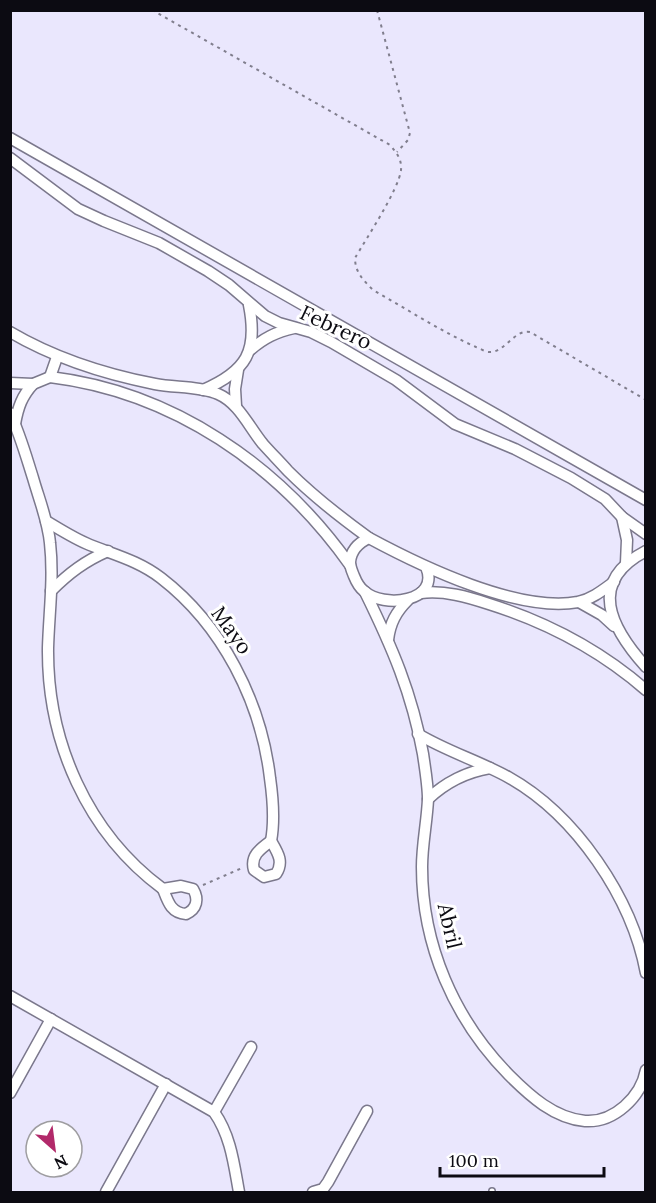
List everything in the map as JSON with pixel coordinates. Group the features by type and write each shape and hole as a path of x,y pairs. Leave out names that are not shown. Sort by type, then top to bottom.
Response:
{"street":[{"path":"10,138 645,500"},
{"name":"Febrero","path":"10,158 78,209 178,253 229,285 265,316 321,337 381,370 455,424 515,449 571,478 605,499 622,517 645,534"},
{"path":"249,304 253,324 250,350"},
{"path":"236,406 235,389 238,370 250,350 277,332 294,328"},
{"path":"10,332 57,357 121,377 158,385 217,393 236,406 264,445 326,506 369,538 426,567 463,582 534,601 579,602 614,582 626,563 645,551"},
{"path":"50,377 57,357"},
{"path":"203,390 238,370"},
{"path":"10,384 33,384 50,377 80,380 154,404 195,423 250,459 322,528 350,565 356,580 365,592 393,600 408,600"},
{"path":"15,424 17,408 33,384"},
{"path":"154,404 158,385"},
{"path":"10,413 46,521 51,552 49,681 58,734 77,785 98,821 137,867 163,889 174,911 186,914 195,906 197,900 193,889 181,886 163,889"},
{"path":"250,459 264,445"},
{"path":"622,517 627,540 626,563"},
{"name":"Mayo","path":"46,521 77,539 141,565 161,578 208,627 235,667 254,706 264,740 273,796 271,841"},
{"path":"350,565 352,552 360,542 369,538"},
{"path":"51,591 68,573 108,552"},
{"path":"388,640 392,621 399,609 408,600 421,593 428,583 429,574 426,567"},
{"path":"614,582 610,605 616,628"},
{"name":"Abril","path":"365,592 388,640 404,681 418,734 428,799 422,864 422,890 427,928 439,965 455,1002 493,1059 541,1103 565,1117 588,1121 612,1114 629,1103 640,1085 645,1070"},
{"path":"421,593 446,593 531,618 567,635 626,674 645,690"},
{"path":"531,618 530,612 534,601"},
{"path":"579,602 602,615 616,628 642,663 626,674"},
{"path":"418,734 520,784 572,830 600,864 626,909 642,954 645,973"},
{"path":"428,799 457,778 473,771 491,768"},
{"path":"271,841 280,863 276,874 264,877 258,874 252,864 257,853 271,841"},
{"path":"10,996 214,1112 228,1140 240,1192"},
{"path":"10,1093 51,1019"},
{"path":"214,1112 251,1047"},
{"path":"106,1192 166,1084"},
{"path":"314,1192 323,1188 328,1182 367,1111"}],"path":[{"path":"152,10 390,145 397,153 401,172 355,258 355,267 362,279 373,290 466,342 489,352 496,350 518,334 530,332 645,400"},
{"path":"377,10 410,133 408,140 397,153"},
{"path":"193,889 252,864"}]}
